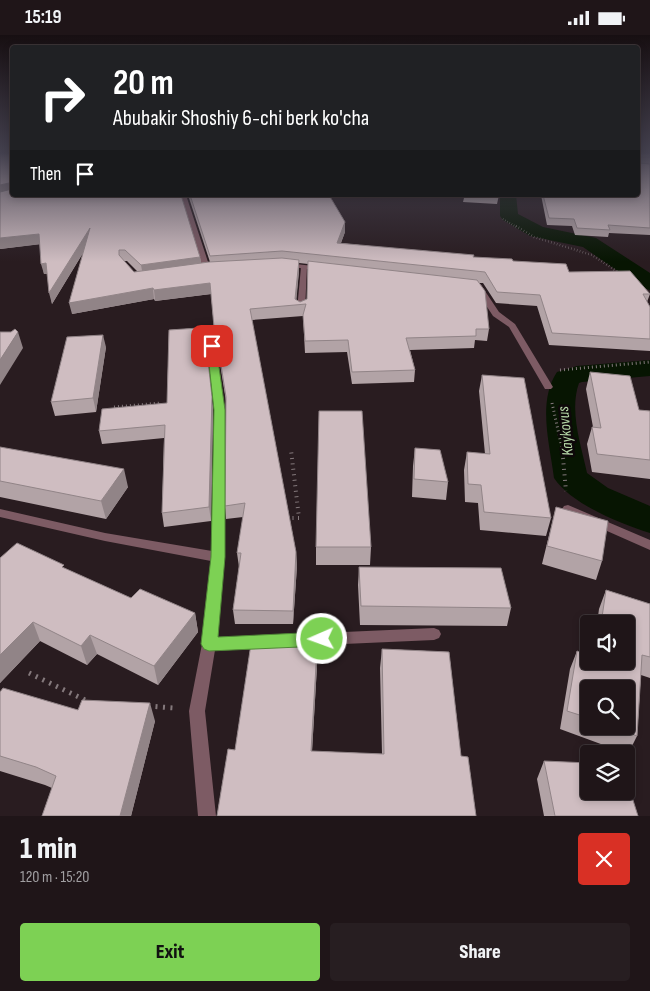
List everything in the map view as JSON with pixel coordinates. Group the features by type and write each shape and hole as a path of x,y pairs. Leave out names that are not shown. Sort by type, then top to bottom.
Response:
{"street":[{"path":"184,197 207,270"},
{"path":"282,265 334,271"},
{"path":"301,310 304,267"},
{"path":"197,272 216,269"},
{"path":"470,286 480,287 496,315 512,326 548,387"},
{"path":"207,816 197,711 209,644 218,557 220,410 212,346"},
{"path":"568,509 650,545"},
{"path":"0,513 105,537 218,557"},
{"path":"209,644 434,635"}],"path":[{"path":"503,219 534,237 592,255 624,276"},
{"path":"540,372 650,362"},
{"path":"548,387 561,441 568,509"},
{"path":"114,407 160,403 160,412"},
{"path":"281,519 299,518 291,450"},
{"path":"28,673 82,700 91,701"},
{"path":"139,705 197,711"}],"building":[{"path":"640,189 650,189 650,228 608,225 610,230 577,228 574,219 549,218 544,197 640,197"},
{"path":"10,190 10,197 182,197 200,257 141,265 125,250 119,250 119,255 134,272 209,262 282,258 299,260 295,299 300,302 307,299 308,261 477,280 485,291 489,329 476,329 476,336 406,338 415,370 352,372 348,340 305,341 303,315 306,304 250,309 296,552 293,611 233,610 241,553 237,553 245,503 225,506 226,397 216,333 211,329 205,334 212,397 209,507 162,513 165,425 99,431 102,409 167,403 169,330 214,327 210,283 154,290 153,288 69,303 90,228 49,293 46,263 41,264 39,234 0,238 0,192"},
{"path":"191,197 330,197 345,222 337,243 474,255 473,257 512,259 513,261 566,264 569,272 630,271 650,294 643,294 650,307 650,339 552,333 540,295 497,292 485,272 282,251 210,256"},
{"path":"15,329 18,332 0,360 0,332 11,332"},
{"path":"103,335 93,398 51,402 67,337"},
{"path":"590,372 630,376 639,410 650,411 650,460 597,454 592,427 601,428"},
{"path":"482,375 524,378 551,518 484,512 481,485 468,484 467,452 490,454"},
{"path":"319,411 362,411 371,547 316,547"},
{"path":"0,447 124,469 101,501 0,481"},
{"path":"415,448 440,450 448,482 414,479"},
{"path":"556,507 608,521 602,561 547,546"},
{"path":"17,543 64,565 62,567 131,598 140,589 195,613 154,666 90,635 81,646 33,622 0,655 0,558"},
{"path":"359,567 501,568 511,608 361,606"},
{"path":"606,590 650,604 650,657 642,655 637,736 634,735 635,680 580,680 580,715 567,711 577,651 580,652 580,670 635,670 635,615 602,615"},
{"path":"251,644 317,648 311,751 384,754 382,649 449,652 461,756 468,757 476,816 217,816 228,749 235,750"},
{"path":"3,688 78,710 82,700 150,703 120,816 42,816 56,776 36,767 0,756 0,692"},
{"path":"544,761 580,763 580,800 633,800 638,816 555,816"}],"waterway":[{"name":"Kaykovus","path":"508,197 509,216 537,232 589,242 650,283"},
{"name":"Kaykovus","path":"650,368 577,374 567,378 561,401 562,427 571,478 596,496 650,520"}],"route":[{"path":"212,346 220,410 218,557 209,644 322,639"}]}
